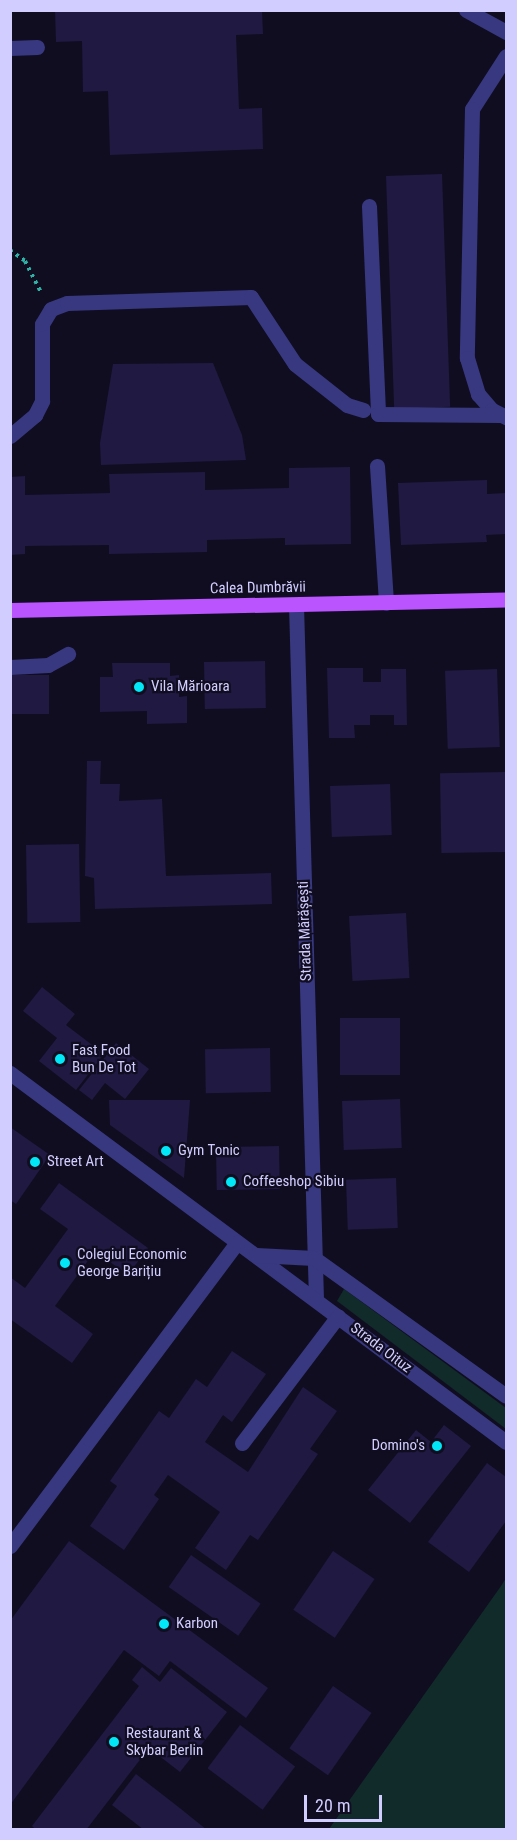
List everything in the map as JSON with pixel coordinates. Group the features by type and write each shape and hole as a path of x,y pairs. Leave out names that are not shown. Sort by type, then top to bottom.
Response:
{"main road":[{"name":"Calea Dumbrăvii","path":"10,610 507,600"}],"street":[{"path":"466,10 507,32"},
{"path":"10,48 37,46"},
{"path":"504,416 478,393 467,358 472,109 507,56"},
{"path":"369,206 378,414 504,416"},
{"path":"10,436 35,415 42,402 42,324 51,309 67,303 251,297 295,364 347,405 363,410"},
{"path":"377,466 386,603"},
{"name":"Strada Mărășești","path":"296,605 316,1299"},
{"path":"10,667 48,665 68,654"},
{"name":"Strada Oituz","path":"10,1073 507,1442"},
{"path":"10,1546 237,1243"},
{"name":"Strada Oituz","path":"256,1255 314,1258"},
{"path":"314,1258 507,1396"},
{"path":"242,1443 338,1316"}],"path":[{"path":"10,250 25,261 51,309"}],"green space":[{"path":"344,1289 506,1408 506,1429 337,1301"},
{"path":"506,1578 506,1829 329,1829 501,1586"}],"building":[{"path":"55,10 262,10 263,34 236,35 239,109 262,108 263,149 110,155 108,91 83,92 82,41 56,42"},
{"path":"442,174 450,407 394,409 386,176"},
{"path":"213,363 242,435 246,460 101,465 100,443 113,364"},
{"path":"350,467 351,544 285,545 285,538 207,540 207,552 109,554 109,545 25,546 25,554 10,555 10,477 25,476 25,495 110,493 109,474 205,472 205,490 289,488 289,468"},
{"path":"487,480 487,494 506,493 506,534 486,535 487,542 401,545 398,483"},
{"path":"265,661 266,708 205,709 204,662"},
{"name":"Vila Mărioara","path":"112,663 170,663 170,676 179,675 179,697 187,696 187,723 147,724 147,711 100,712 100,677 113,677"},
{"path":"327,668 363,668 363,682 381,682 381,669 406,669 407,725 394,725 394,715 370,715 370,725 354,725 355,738 329,738"},
{"path":"497,669 500,747 448,749 445,671"},
{"path":"10,675 49,675 49,714 10,714"},
{"path":"87,761 101,761 100,784 120,784 119,801 162,799 166,876 271,873 272,904 95,909 94,878 85,876"},
{"path":"505,772 506,852 441,853 440,773"},
{"path":"390,784 392,835 332,837 330,786"},
{"path":"79,844 80,922 27,923 26,845"},
{"path":"406,913 409,978 352,981 349,916"},
{"path":"42,987 75,1014 66,1025 104,1054 76,1090 39,1061 57,1038 23,1011"},
{"path":"340,1018 400,1018 400,1075 340,1075"},
{"path":"116,1043 149,1069 125,1099 105,1083 92,1100 79,1090"},
{"path":"270,1048 271,1092 206,1093 205,1049"},
{"path":"400,1099 402,1148 344,1150 342,1101"},
{"name":"Gym Tonic","path":"109,1100 190,1100 184,1178 110,1125"},
{"path":"10,1127 50,1155 16,1204 10,1200"},
{"path":"279,1146 280,1189 217,1190 216,1147"},
{"path":"396,1178 398,1228 348,1230 346,1180"},
{"name":"Colegiul Economic George Barițiu","path":"59,1183 148,1248 128,1275 95,1251 55,1306 93,1334 72,1363 10,1319 10,1277 25,1288 68,1229 40,1209"},
{"path":"232,1351 266,1374 232,1422 223,1415 205,1442 248,1472 303,1387 337,1411 310,1449 318,1454 258,1540 250,1535 226,1570 195,1548 220,1512 168,1475 154,1495 159,1499 124,1550 90,1526 117,1486 110,1481 159,1411 169,1418 196,1379 207,1387"},
{"path":"444,1425 471,1446 410,1523 368,1490 416,1430 431,1442"},
{"path":"487,1463 506,1477 506,1521 469,1572 428,1542"},
{"path":"69,1541 268,1688 246,1718 170,1661 159,1676 124,1650 10,1805 10,1621"},
{"path":"333,1551 374,1579 335,1638 293,1610"},
{"path":"191,1555 261,1604 238,1636 169,1587"},
{"path":"142,1667 160,1682 171,1668 227,1712 180,1772 149,1748 86,1830 36,1830 32,1826 139,1686 132,1680"},
{"path":"333,1686 372,1713 328,1775 289,1748"},
{"path":"240,1725 295,1767 263,1810 208,1768"},
{"path":"136,1774 207,1830 144,1830 112,1805"}],"place":[{"name":"Vila Mărioara","path":"139,687"},
{"name":"Fast Food Bun De Tot","path":"60,1059"},
{"name":"Gym Tonic","path":"166,1151"},
{"name":"Street Art","path":"35,1162"},
{"name":"Coffeeshop Sibiu","path":"231,1182"},
{"name":"Colegiul Economic George Barițiu","path":"65,1263"},
{"name":"Domino's","path":"437,1446"},
{"name":"Karbon","path":"164,1624"},
{"name":"Restaurant & Skybar Berlin","path":"114,1742"}]}
